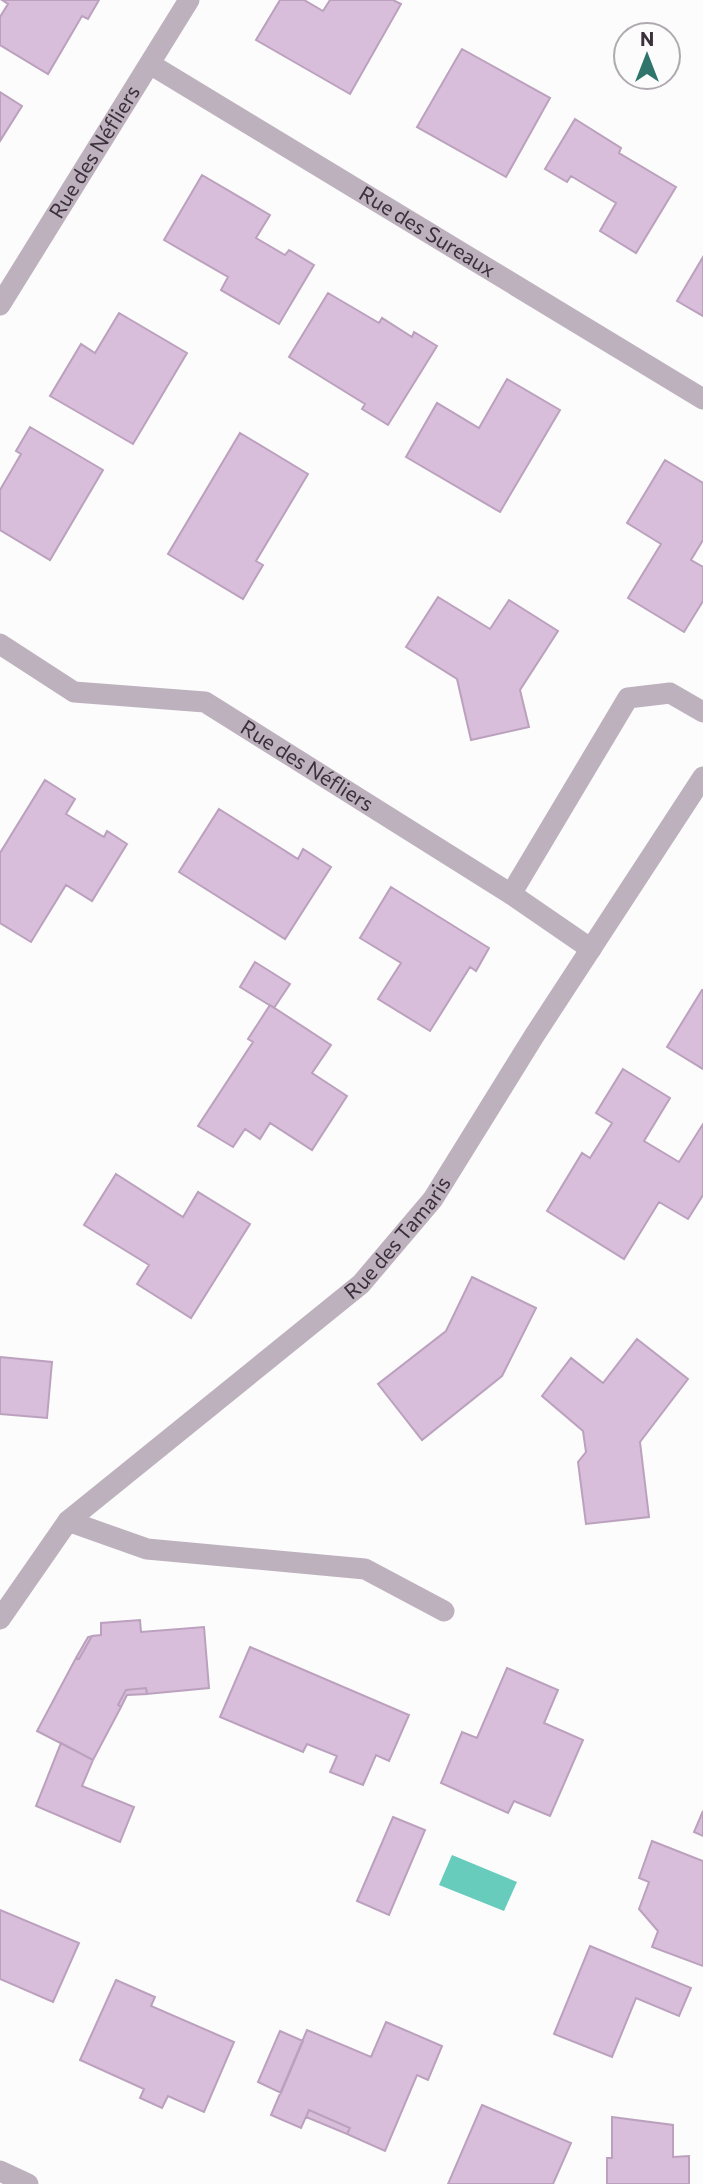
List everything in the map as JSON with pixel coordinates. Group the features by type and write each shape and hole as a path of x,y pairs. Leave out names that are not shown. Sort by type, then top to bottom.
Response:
{"street":[{"name":"Rue des Néfliers","path":"0,305 190,0"},
{"name":"Rue des Sureaux","path":"150,64 703,399"},
{"name":"Rue des Néfliers","path":"0,644 74,692 205,702 511,894 591,949"},
{"path":"511,894 628,698 670,693 703,712"},
{"name":"Rue des Tamaris","path":"0,1619 68,1521 361,1284 433,1199 703,777"},
{"path":"68,1521 147,1549 365,1569 444,1611"},
{"path":"0,2171 28,2184"}],"shaded area":[{"path":"452,1855 517,1882 504,1911 439,1885"}],"building":[{"path":"2,0 99,0 88,19 82,16 48,74 0,45 0,17 8,4"},
{"path":"280,0 304,0 323,11 330,0 393,0 401,4 350,94 256,40"},
{"path":"462,49 550,98 506,177 417,127"},
{"path":"0,92 22,106 0,141"},
{"path":"575,119 621,148 619,153 676,187 636,253 600,231 616,203 571,176 567,182 545,169"},
{"path":"202,175 270,215 256,238 285,255 289,250 314,265 279,324 221,290 228,277 164,240"},
{"path":"703,257 703,316 677,301"},
{"path":"328,293 379,323 382,318 412,337 414,332 437,346 388,425 362,409 365,404 289,357"},
{"path":"119,313 187,353 133,444 50,396 81,344 95,353"},
{"path":"507,379 560,410 500,512 406,457 437,403 479,428"},
{"path":"30,427 103,470 50,560 0,530 0,490 21,454 16,451"},
{"path":"240,433 308,474 256,561 263,565 243,599 168,554"},
{"path":"665,460 703,483 703,540 691,560 703,567 703,601 684,632 628,598 661,544 627,523"},
{"path":"438,597 490,629 509,600 558,631 520,690 529,727 471,740 457,679 406,647"},
{"path":"45,780 75,799 66,814 104,837 107,831 127,844 92,901 66,885 31,942 0,923 0,853"},
{"path":"219,809 298,859 303,849 331,867 285,939 179,872"},
{"path":"391,887 489,948 476,971 470,967 430,1031 378,999 401,963 360,938"},
{"path":"255,962 290,984 274,1008 240,987"},
{"path":"703,990 703,1069 667,1047"},
{"path":"270,1005 331,1045 312,1073 347,1096 312,1150 270,1123 260,1139 245,1129 233,1147 198,1126 253,1042 248,1039"},
{"path":"623,1069 670,1098 644,1141 679,1162 703,1124 703,1195 688,1219 659,1202 624,1259 547,1211 582,1153 590,1158 612,1123 596,1113"},
{"path":"116,1174 183,1217 198,1192 250,1224 191,1318 137,1284 149,1265 84,1225"},
{"path":"472,1277 536,1308 502,1376 422,1440 378,1384 446,1331"},
{"path":"637,1339 688,1379 640,1442 649,1517 586,1524 578,1462 586,1452 583,1431 542,1396 571,1358 603,1383"},
{"path":"0,1357 52,1362 47,1418 0,1414"},
{"path":"140,1620 141,1632 204,1627 209,1688 147,1694 146,1688 126,1690 118,1705 121,1707 93,1760 37,1731 76,1658 79,1659 92,1636 101,1635 101,1623"},
{"path":"92,1636 79,1659 76,1658 88,1637"},
{"path":"250,1647 409,1715 389,1761 376,1755 363,1785 330,1772 337,1756 307,1744 303,1752 220,1717"},
{"path":"507,1668 558,1690 544,1723 583,1740 550,1816 514,1801 508,1813 441,1783 462,1732 477,1738"},
{"path":"146,1688 147,1694 127,1695 121,1707 118,1705 126,1690"},
{"path":"61,1743 93,1760 82,1786 134,1807 120,1842 36,1806"},
{"path":"703,1811 703,1836 694,1832"},
{"path":"393,1817 425,1830 389,1915 357,1901"},
{"path":"652,1841 703,1861 703,1966 652,1947 658,1931 639,1909 649,1882 639,1878"},
{"path":"0,1910 79,1943 53,2002 0,1979"},
{"path":"590,1946 691,1988 679,2016 636,1998 612,2057 554,2034"},
{"path":"116,1980 155,1997 151,2006 234,2042 204,2112 168,2096 162,2108 140,2098 144,2089 80,2060"},
{"path":"386,2022 442,2046 428,2080 417,2075 385,2151 347,2134 350,2128 309,2110 301,2128 271,2115 307,2030 371,2057"},
{"path":"280,2031 303,2041 281,2093 258,2082"},
{"path":"482,2105 571,2143 553,2184 448,2184"},
{"path":"309,2110 350,2128 347,2134 306,2117"},
{"path":"612,2117 673,2125 673,2157 689,2156 689,2184 607,2184 607,2158 612,2158"}]}
